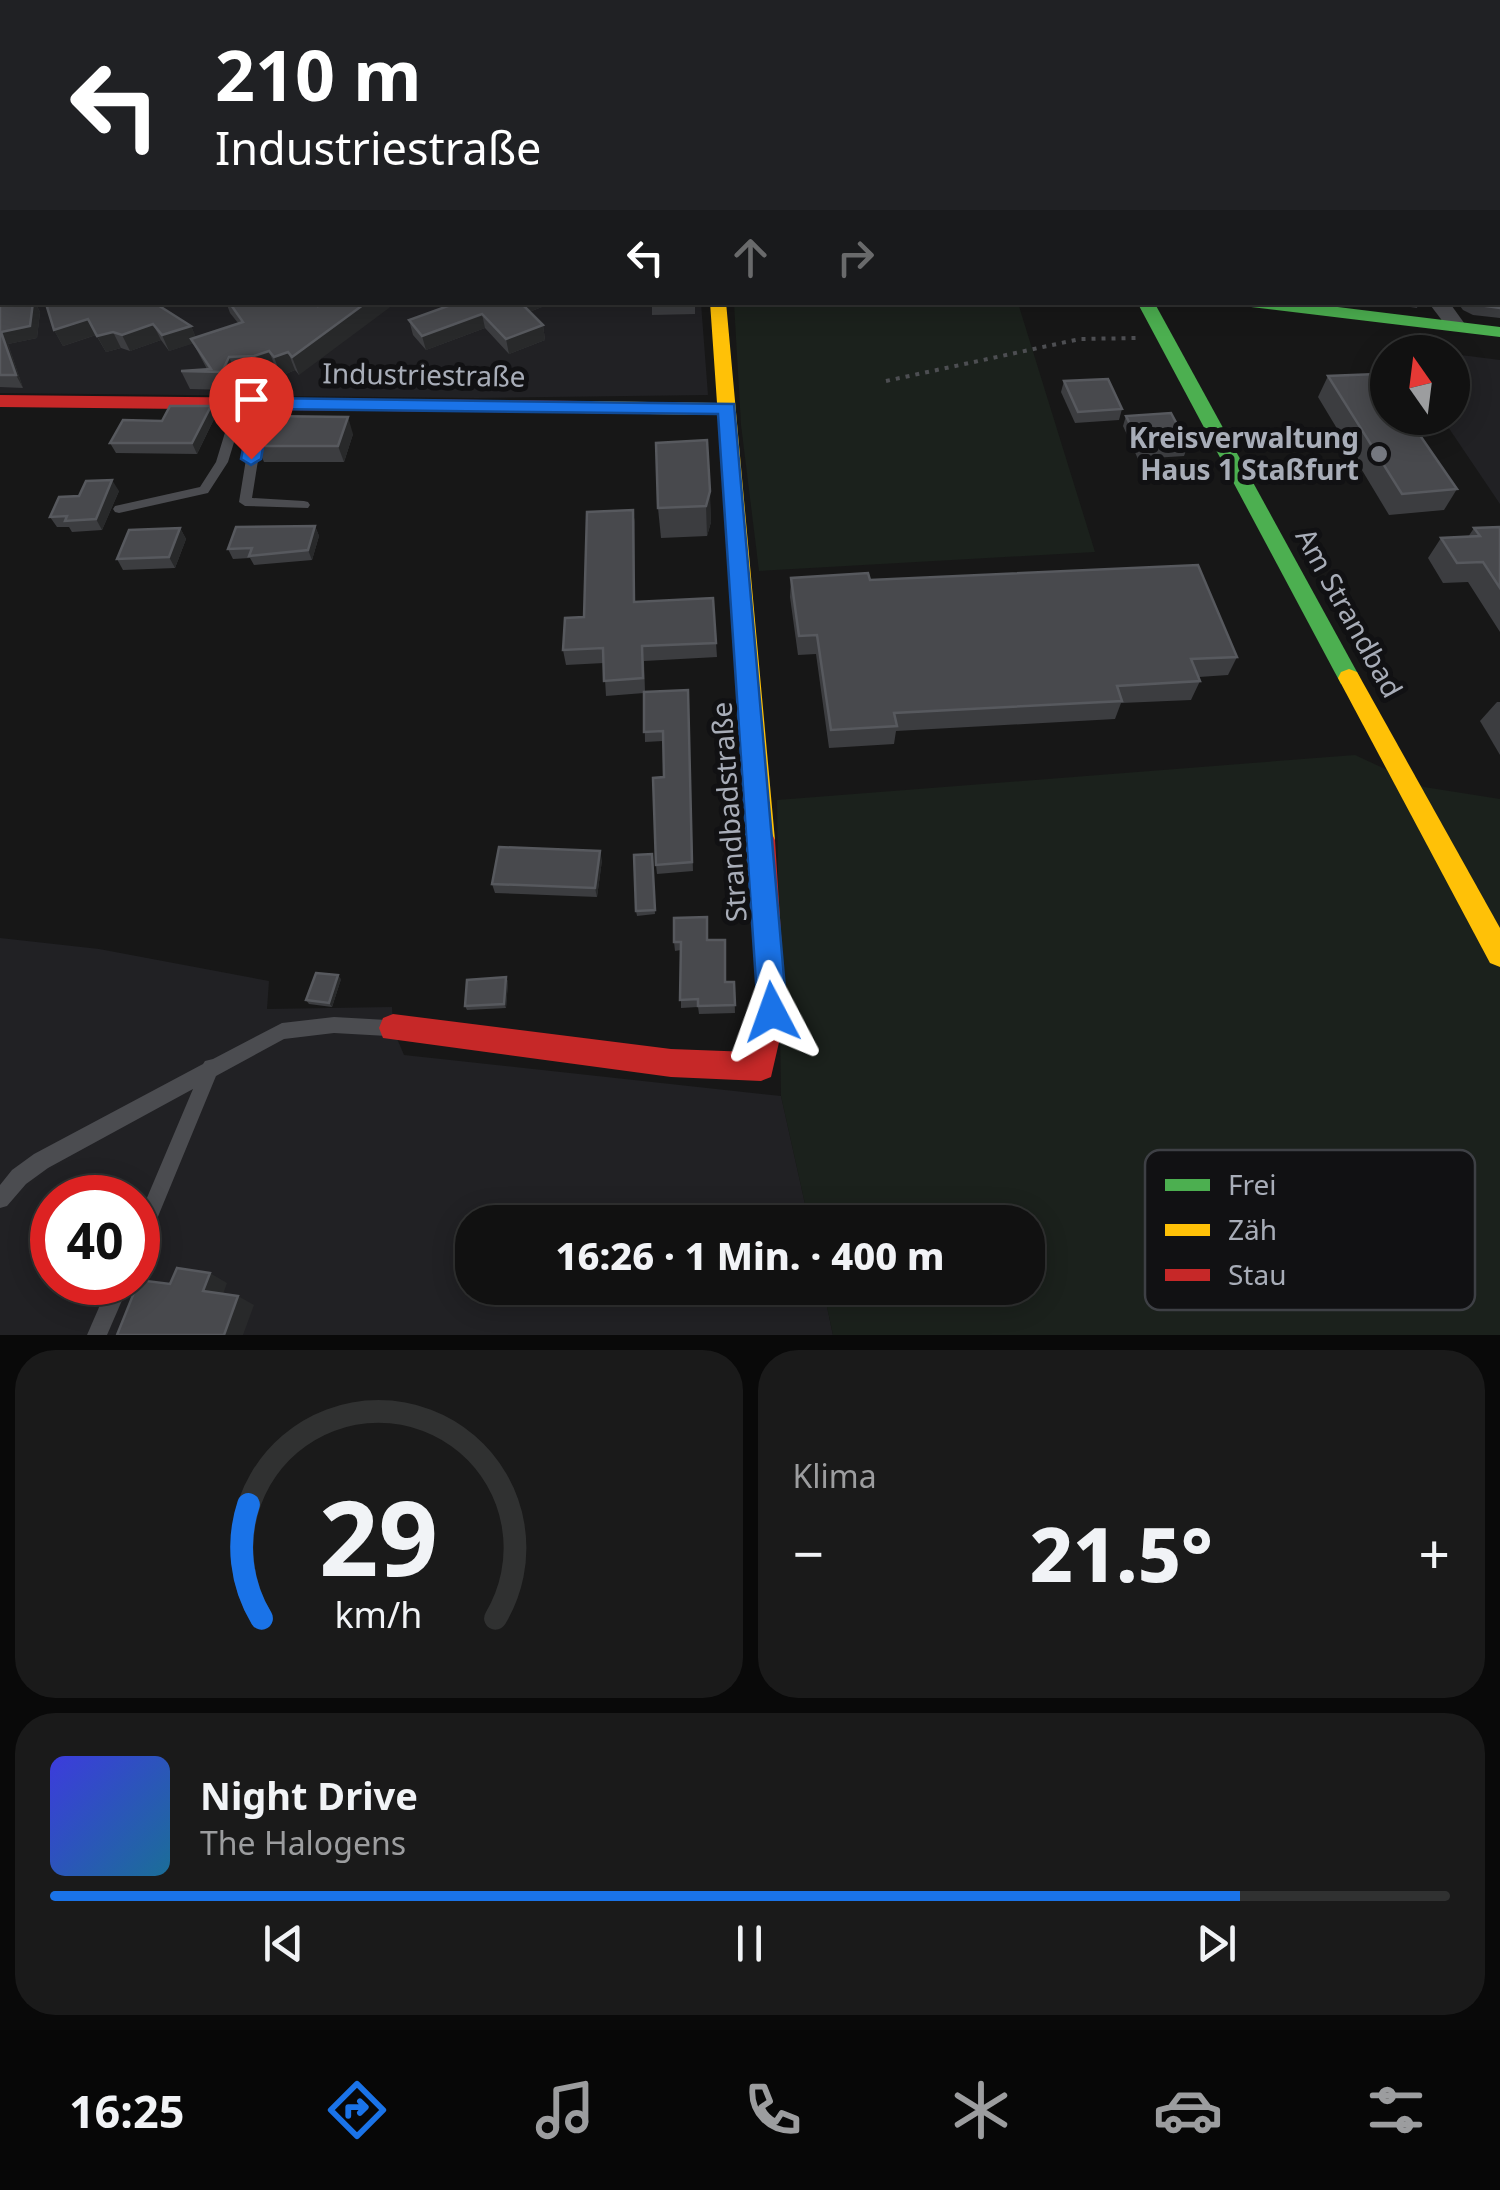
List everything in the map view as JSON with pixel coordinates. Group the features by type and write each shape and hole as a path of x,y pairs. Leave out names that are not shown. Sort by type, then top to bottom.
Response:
{"street":[{"name":"Strandbadstraße","path":"393,1028 671,1063 761,1067 772,1012 718,305"},
{"name":"Am Strandbad","path":"1147,305 1500,954"},
{"path":"1275,305 1500,332"},
{"path":"1440,305 1457,327"},
{"name":"Industriestraße","path":"0,401 727,408"}],"lane":[{"path":"251,403 245,502 304,504"},
{"path":"119,509 204,490 251,403"},
{"path":"0,1200 19,1177 41,1161 282,1031 305,1025 393,1028"},
{"path":"160,1189 212,1066"},
{"path":"98,1335 110,1305"}],"path":[{"path":"886,381 1094,338 1165,340"}],"shaded area":[{"path":"0,305 701,305 708,395 477,398 0,393"},
{"path":"734,305 1019,305 1095,552 759,571 741,425"},
{"path":"1470,356 1500,360 1500,504 1453,435 1470,435"},
{"path":"1355,755 1424,787 1500,799 1500,1335 833,1335 827,1305 1045,1305 1045,1205 805,1205 781,1096 777,800"},
{"path":"0,938 99,949 269,981 267,1009 392,1007 393,1029 404,1055 781,1096 805,1205 455,1205 455,1305 827,1305 833,1335 0,1335"}],"building":[{"path":"0,305 33,305 30,326 1,332 16,375 0,375"},
{"path":"158,305 191,326 162,335 153,324 122,335 113,332 97,336 88,319 54,330 47,307"},
{"path":"231,305 363,305 292,357 288,352 274,357 269,351 229,357 222,372 181,371 211,369 191,339 243,322"},
{"path":"451,305 523,305 543,325 506,339 482,314 422,336 409,320"},
{"path":"1370,374 1370,435 1420,435 1457,489 1402,494 1328,376"},
{"path":"1108,379 1122,409 1078,412 1064,381"},
{"path":"170,406 211,406 192,443 110,443 123,420 162,421"},
{"path":"1171,413 1188,445 1142,448 1126,416"},
{"path":"264,416 348,417 338,446 257,446"},
{"path":"707,440 710,491 706,506 658,508 656,443"},
{"path":"112,480 96,519 65,521 67,516 50,517 59,497 79,496 86,481"},
{"path":"633,510 634,602 713,598 716,643 642,646 643,678 604,681 603,648 563,650 565,618 584,617 587,512"},
{"path":"315,526 308,550 249,556 252,548 228,549 236,527"},
{"path":"1500,527 1500,588 1483,562 1457,563 1441,538 1480,536 1474,528"},
{"path":"180,528 169,557 117,559 129,530"},
{"path":"1198,565 1237,657 1191,659 1200,681 1117,686 1122,701 894,713 897,726 831,730 817,635 799,636 791,578 868,573 870,580"},
{"path":"688,690 692,862 656,865 653,778 664,777 663,731 644,732 644,692"},
{"path":"499,847 600,851 595,888 492,884"},
{"path":"652,854 655,910 636,911 634,855"},
{"path":"707,917 707,940 725,940 725,982 734,982 735,1005 698,1006 698,999 680,1000 681,942 674,942 674,918"},
{"path":"316,973 338,975 329,1003 306,1000"},
{"path":"506,977 504,1004 465,1006 467,980"},
{"path":"177,1268 210,1273 203,1291 238,1296 224,1335 117,1335 129,1305 160,1305 160,1283 170,1284"}],"traffic: fast":[{"path":"1147,305 1349,678"},
{"path":"1276,305 1500,332"}],"traffic: slow":[{"path":"718,305 762,840"},
{"path":"580,407 727,409"},
{"path":"1349,678 1500,954"}],"traffic: jam":[{"path":"0,401 580,407"},
{"path":"393,1028 671,1063 761,1067 772,1012 762,840"}],"place":[{"name":"Kreisverwaltung Haus 1 Staßfurt","path":"1379,454"}],"route":[{"path":"251,459 262,404 727,408 760,808 772,1012"}]}
